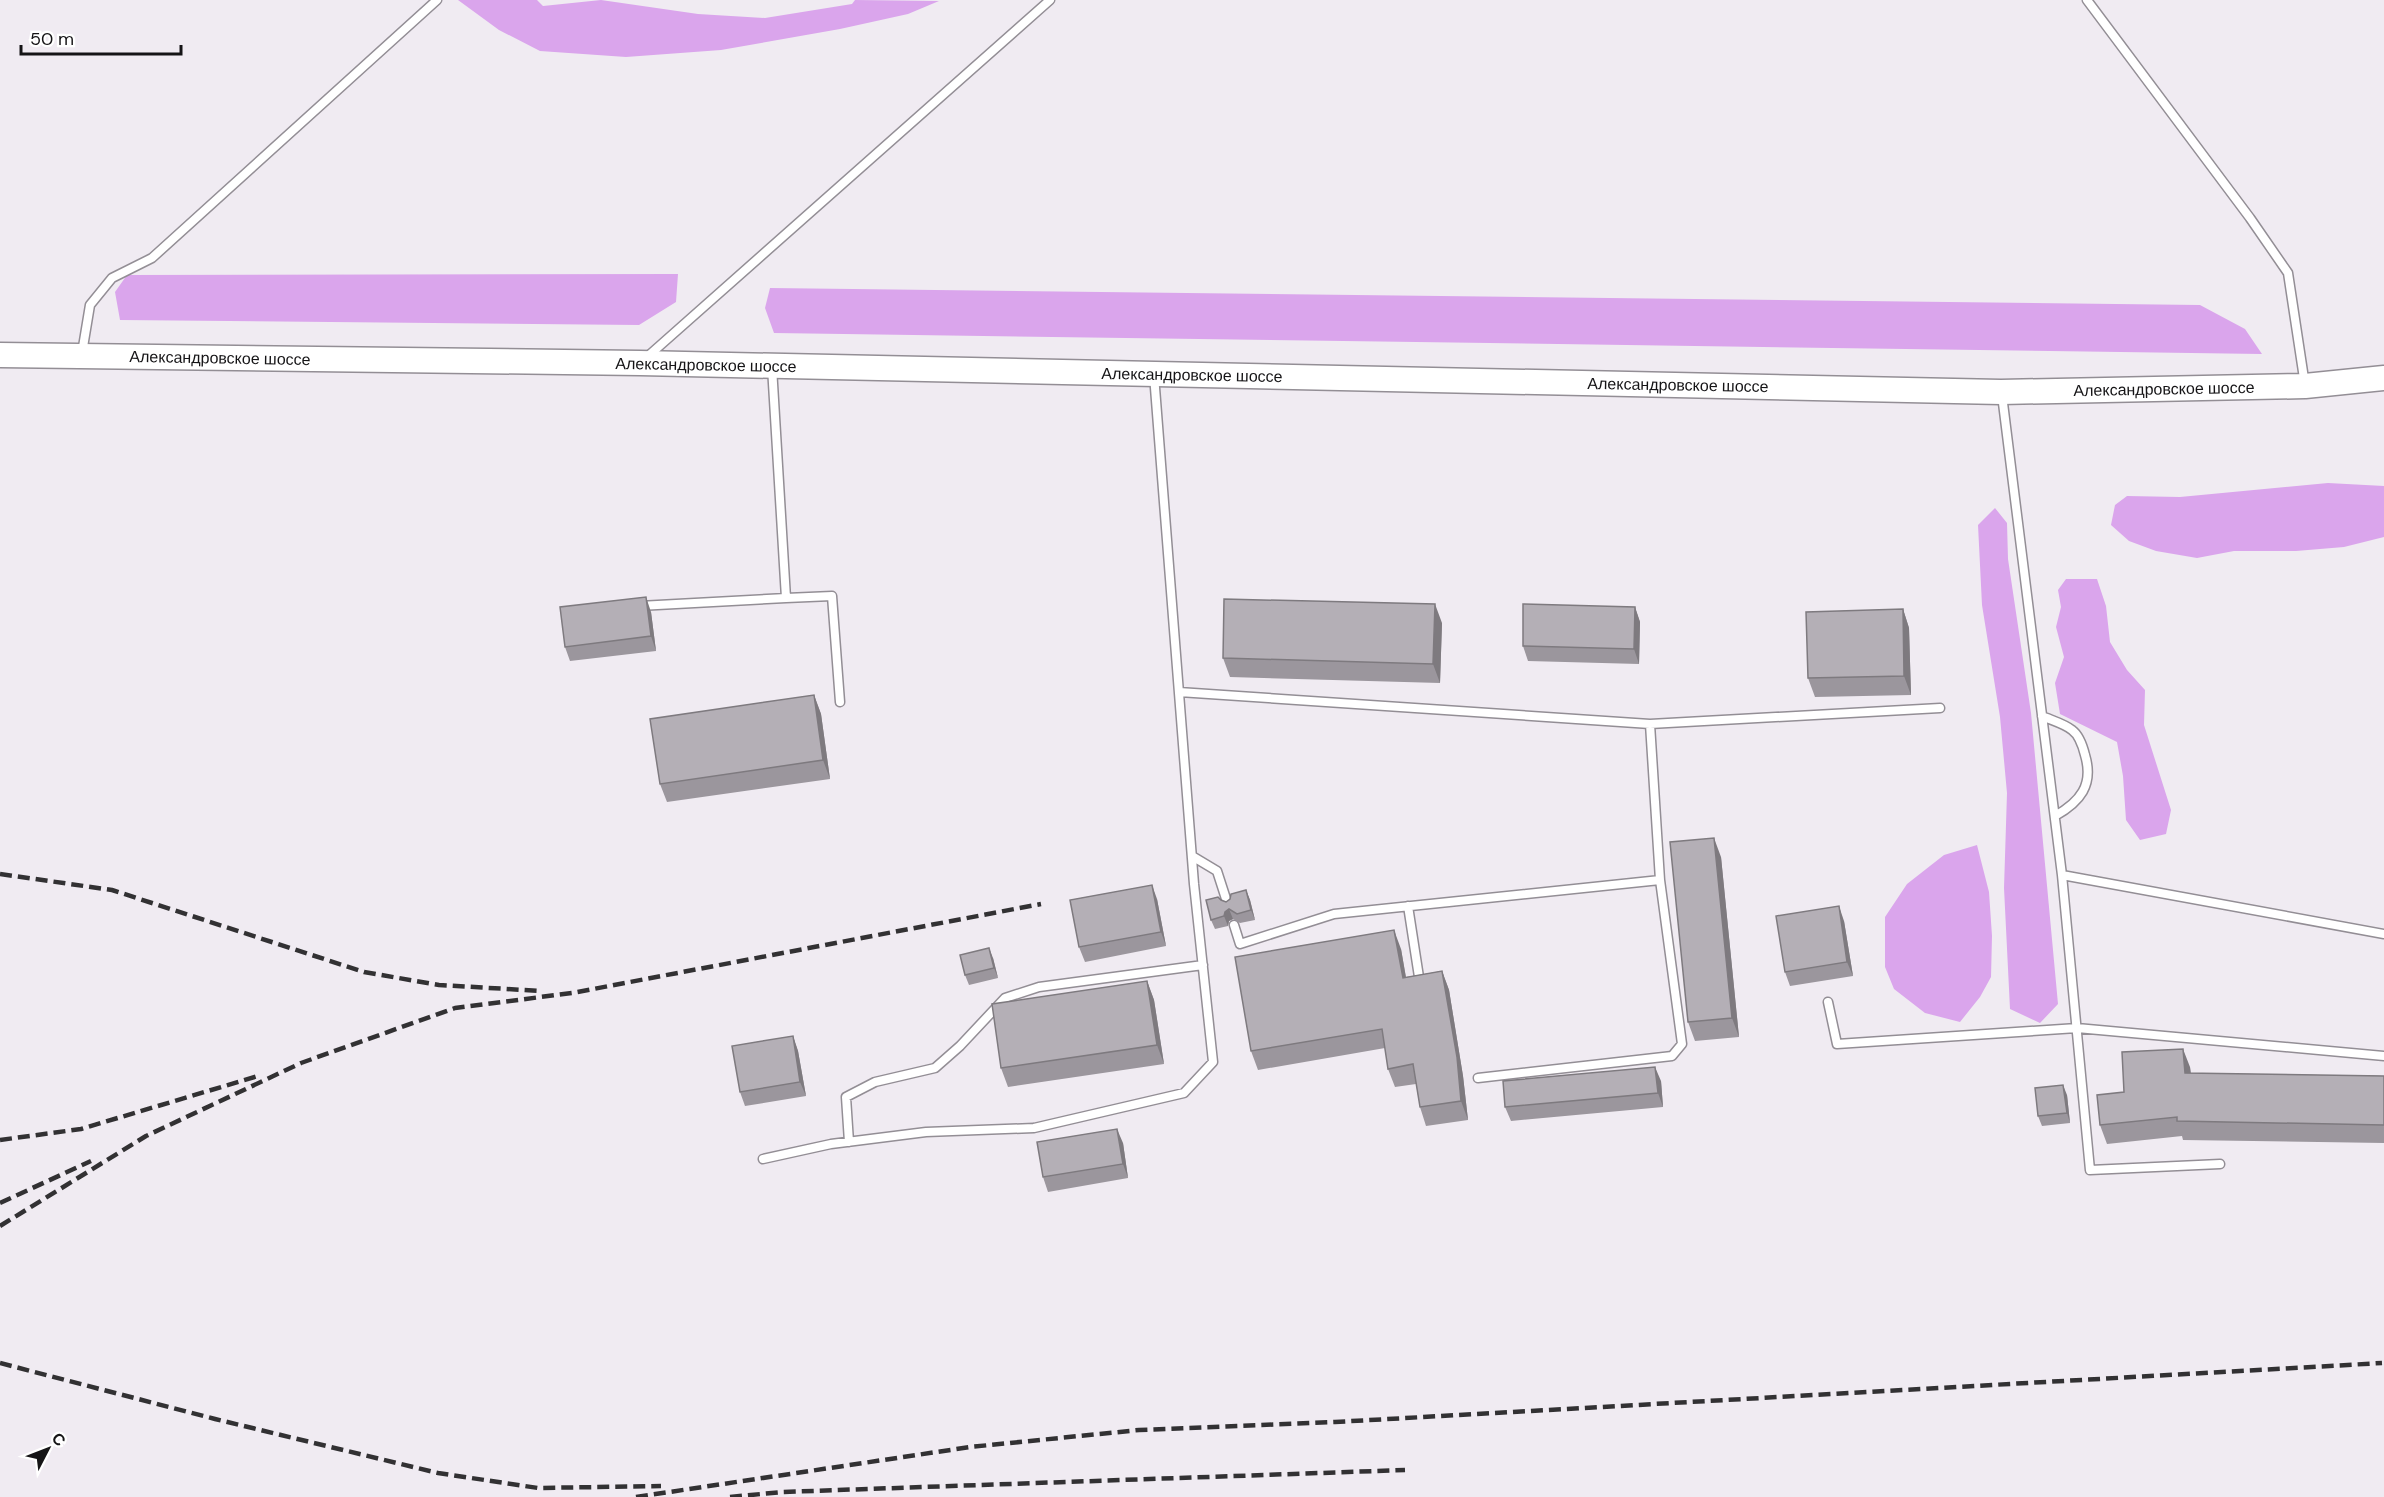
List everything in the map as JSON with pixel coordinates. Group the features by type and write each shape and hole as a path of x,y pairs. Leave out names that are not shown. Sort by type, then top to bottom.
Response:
{"main road":[{"name":"Александровское шоссе","path":"0,355 640,363 2001,392 2305,386 2384,378"}],"lane":[{"path":"82,356 90,305 112,278 152,258 437,0"},
{"path":"640,363 1050,0"},
{"path":"2087,0 2250,218 2288,273 2305,386"},
{"path":"772,366 786,598"},
{"path":"763,1159 849,1142 926,1132 1034,1128 1184,1093 1213,1062 1192,856 1154,374"},
{"path":"2001,392 2062,875 2090,1170 2220,1164"},
{"path":"629,606 832,596 840,702"},
{"path":"1179,692 1650,724 1940,708"},
{"path":"2042,716 2072,730 2083,747 2088,764 2087,785 2072,807 2055,816"},
{"path":"1478,1078 1672,1056 1682,1044 1659,880 1650,724"},
{"path":"1192,856 1217,871 1228,905"},
{"path":"2062,875 2384,934"},
{"path":"1234,925 1240,944 1334,914 1659,880"},
{"path":"1408,906 1419,977"},
{"path":"849,1142 846,1097 875,1082 935,1068 960,1046 1005,998 1039,987 1203,965"},
{"path":"1828,1002 1837,1044 2077,1028 2384,1056"}],"shaded area":[{"path":"458,0 537,0 543,6 601,0 698,14 765,18 852,4 855,0 939,1 908,14 840,29 721,50 626,57 540,51 499,30"},
{"path":"678,274 676,302 639,325 120,320 115,292 127,275"},
{"path":"770,288 2200,305 2245,329 2262,354 774,333 765,308"},
{"path":"2328,483 2384,486 2384,537 2344,547 2296,551 2234,551 2197,558 2156,551 2129,541 2111,525 2115,505 2127,496 2180,497"},
{"path":"1995,508 2007,523 2008,559 2031,713 2058,1004 2040,1023 2010,1009 2004,888 2007,793 2000,717 1982,605 1978,525"},
{"path":"2066,579 2097,579 2106,606 2110,642 2127,670 2145,690 2144,725 2171,810 2166,834 2140,840 2126,820 2123,776 2117,742 2060,714 2055,683 2064,657 2056,627 2061,607 2058,590"},
{"path":"1977,845 1989,892 1992,936 1991,977 1980,997 1960,1022 1925,1013 1894,989 1885,967 1885,917 1907,884 1944,855"}],"building":[{"path":"646,597 651,636 565,647 560,607"},
{"path":"1224,599 1435,604 1433,664 1223,658"},
{"path":"1523,604 1635,607 1634,649 1523,646"},
{"path":"1903,609 1904,676 1808,678 1806,612"},
{"path":"814,695 823,760 660,784 650,719"},
{"path":"1714,838 1732,1018 1688,1022 1670,842"},
{"path":"1152,885 1161,932 1079,947 1070,900"},
{"path":"1246,890 1251,910 1237,914 1229,909 1224,916 1211,920 1206,900 1218,897 1226,902 1230,899 1231,894"},
{"path":"1839,906 1847,962 1785,972 1776,916"},
{"path":"1394,930 1403,978 1442,971 1457,1057 1461,1101 1420,1107 1413,1064 1388,1069 1382,1029 1251,1051 1235,957"},
{"path":"989,948 994,968 965,975 960,955"},
{"path":"1147,981 1157,1045 1001,1068 992,1004"},
{"path":"793,1036 800,1082 740,1092 732,1046"},
{"path":"2183,1049 2185,1073 2384,1076 2384,1125 2177,1121 2177,1117 2100,1125 2097,1095 2124,1092 2122,1052"},
{"path":"1655,1067 1658,1093 1505,1107 1503,1081"},
{"path":"2063,1085 2067,1113 2038,1116 2035,1088"},
{"path":"1117,1129 1123,1164 1043,1177 1037,1142"}],"railway":[{"path":"0,874 112,890 364,972 439,985 542,991"},
{"path":"0,1226 146,1136 301,1063 455,1008 572,993 1041,904"},
{"path":"0,1140 81,1129 258,1076"},
{"path":"0,1203 91,1161"},
{"path":"0,1363 215,1419 438,1473 538,1488 661,1486"},
{"path":"636,1497 970,1447 1139,1430 1335,1422 2382,1363"},
{"path":"730,1497 782,1492 1405,1470"}]}
